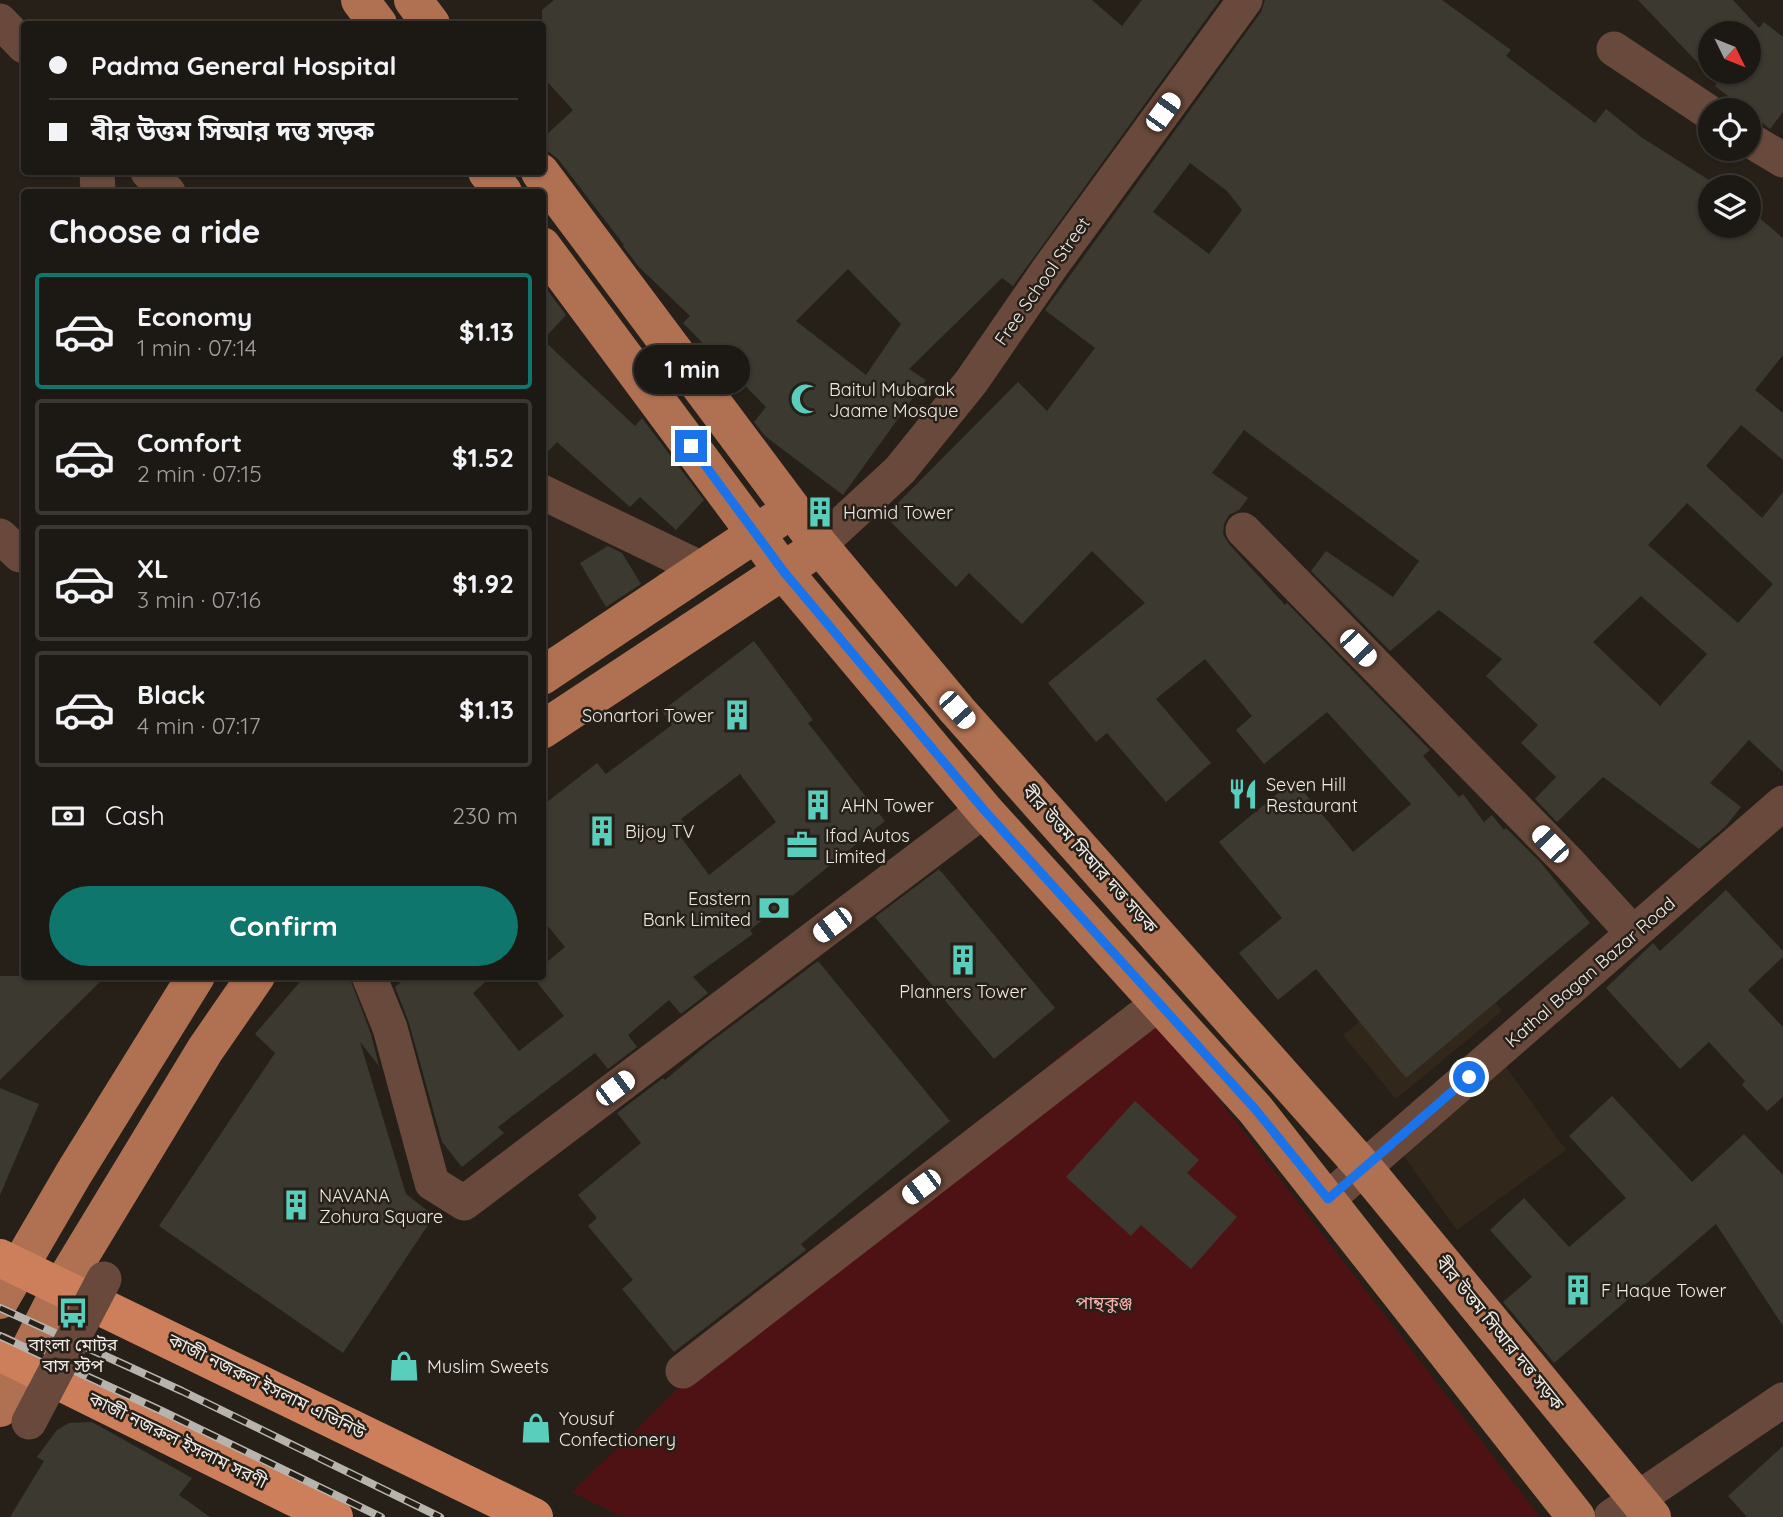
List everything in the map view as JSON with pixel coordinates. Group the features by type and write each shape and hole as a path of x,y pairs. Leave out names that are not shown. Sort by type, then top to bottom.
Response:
{"highway":[{"name":"কাজী নজরুল ইসলাম এভিনিউ","path":"10,1262 534,1517"},
{"name":"কাজী নজরুল ইসলাম সরণী","path":"11,1357 334,1517"}],"main road":[{"path":"360,0 377,21"},
{"path":"413,0 429,21"},
{"path":"489,175 501,189"},
{"name":"বীর উত্তম সিআর দত্ত সড়ক","path":"542,175 819,545 957,710 1364,1168 1633,1511"},
{"path":"546,251 784,572 984,810 1255,1109 1576,1517"},
{"path":"546,674 757,535 791,509"},
{"path":"546,727 784,572 819,545"},
{"path":"0,1300 10,1262 193,980"},
{"path":"15,1415 11,1357 62,1286 205,1049 253,980"}],"street":[{"name":"Free School Street","path":"819,545 900,470 971,382 1049,269 1245,0"},
{"path":"0,22 21,43"},
{"path":"1614,49 1698,105"},
{"path":"1761,147 1783,160"},
{"path":"151,175 165,189"},
{"path":"546,494 704,570"},
{"path":"1243,530 1559,853 1633,933"},
{"name":"Kathal Bagan Bazar Road","path":"1364,1168 1783,803"},
{"path":"371,980 390,1027 432,1183 464,1203 984,810"},
{"path":"683,1371 1159,1003"},
{"path":"1328,1199 1364,1168"},
{"path":"15,1415 104,1279"},
{"path":"1633,1511 1783,1400"}],"shaded area":[{"path":"1450,947 1502,1011 1396,1099 1343,1035"},
{"path":"1506,1067 1566,1150 1457,1230 1397,1147"}],"green space":[{"name":"পান্থকুঞ্জ","path":"1139,1014 1173,1040 1540,1517 622,1517 572,1492 751,1317 1078,1041 1113,1020"}],"building":[{"path":"554,0 1092,0 1122,26 1142,0 1220,0 1013,286 1002,278 909,369 926,380 843,495 765,436 754,422 766,407 683,323 690,316 639,267 558,159 546,152 546,135 573,110 546,80 546,21 542,21 542,10","holes":["848,269 901,324 866,375 796,321"]},
{"path":"1265,0 1442,0 1511,50 1506,56 1595,123 1606,109 1641,137 1701,175 1698,175 1698,238 1761,238 1761,219 1783,238 1783,355 1755,390 1783,413 1783,460 1741,425 1706,466 1762,518 1783,492 1783,772 1749,740 1710,783 1741,807 1726,826 1699,849 1603,777 1557,822 1535,799 1556,777 1521,743 1538,725 1486,676 1502,659 1439,610 1390,651 1311,571 1326,551 1393,597 1419,561 1244,430 1212,473 1248,498 1239,510 1229,515 1224,524 1223,534 1229,544 1285,605 1287,603 1430,750 1423,756 1459,797 1463,794 1484,822 1492,815 1504,830 1506,828 1541,863 1590,923 1406,1078 1316,969 1278,1000 1239,953 1282,918 1219,842 1294,780 1353,852 1411,804 1327,712 1264,764 1236,730 1252,716 1205,659 1156,699 1211,763 1166,802 1107,733 1096,742 1048,683 1145,603 1092,551 1022,624 969,573 956,587 885,516 1018,382 1047,411 1095,348 1045,310 1261,12","holes":["1190,163 1227,191 1242,210 1209,254 1153,212","1687,503 1773,584 1738,623 1648,545","1641,596 1707,654 1660,706 1593,642"]},
{"path":"1638,0 1733,0 1752,21 1698,21 1698,63"},
{"path":"1764,22 1783,37 1783,112 1770,129 1761,122 1761,98 1730,98 1715,86 1761,84 1761,26"},
{"path":"546,288 566,315 546,337"},
{"path":"546,343 635,426 642,418 704,500 676,530 640,497 630,507 557,442 546,454"},
{"path":"608,546 622,553 641,584 606,607 580,563"},
{"path":"754,641 813,720 808,723 885,821 750,930 753,934 693,977 708,993 681,1014 669,1000 628,1035 637,1047 608,1069 595,1053 498,1127 504,1133 462,1167 442,1142 409,1023 395,987 403,980 488,980 473,993 519,1051 564,1016 535,980 546,980 546,963 565,947 546,924 546,803 597,763 606,774 672,725 662,711","holes":["740,774 776,822 709,875 677,832 686,825 681,819"]},
{"name":"Planners Tower","path":"939,869 1055,1008 994,1059 875,917"},
{"path":"1726,890 1783,951 1783,957 1748,990 1783,1027 1783,1097 1767,1111 1742,1085 1745,1081 1709,1042 1680,1069 1606,988 1653,943 1660,951"},
{"path":"818,961 950,1121 801,1244 806,1250 674,1352 622,1289 633,1280 588,1226 597,1218 578,1195 641,1143 617,1113 663,1078 665,1080 709,1043"},
{"path":"0,976 21,976 21,980 102,980 0,1080"},
{"name":"NAVANA Zohura Square","path":"302,980 351,980 371,1034 379,1066 360,1042 406,1194 434,1216 343,1353 159,1226 275,1053 255,1034"},
{"path":"0,1088 39,1104 0,1195"},
{"path":"1612,1096 1692,1182 1744,1134 1783,1175 1783,1326 1716,1224 1554,1363 1503,1302 1532,1277 1490,1230 1524,1198 1569,1247 1626,1198 1569,1136"},
{"path":"1135,1101 1199,1160 1187,1173 1237,1217 1191,1269 1141,1225 1131,1236 1066,1177"},
{"path":"92,1422 192,1478 179,1495 210,1517 10,1517 44,1461 37,1457 57,1430 69,1423"},
{"path":"1783,1446 1783,1517 1747,1517 1728,1496"}],"railway":[{"path":"0,1308 182,1391 440,1517"},
{"path":"0,1336 381,1517"}],"place":[{"name":"Baitul Mubarak Jaame Mosque","path":"806,399"},
{"name":"Hamid Tower","path":"820,512"},
{"name":"Sonartori Tower","path":"737,715"},
{"name":"Seven Hill Restaurant","path":"1243,794"},
{"name":"AHN Tower","path":"818,805"},
{"name":"Bijoy TV","path":"602,831"},
{"name":"Ifad Autos Limited","path":"802,845"},
{"name":"Eastern Bank Limited","path":"774,908"},
{"name":"Planners Tower","path":"963,960"},
{"name":"NAVANA Zohura Square","path":"296,1205"},
{"name":"F Haque Tower","path":"1578,1290"},
{"name":"বাংলা মোটর বাস স্টপ","path":"73,1313"},
{"name":"Muslim Sweets","path":"404,1366"},
{"name":"Yousuf Confectionery","path":"536,1428"}],"route":[{"path":"691,446 784,572 984,810 1255,1109 1328,1199 1469,1077"}]}
